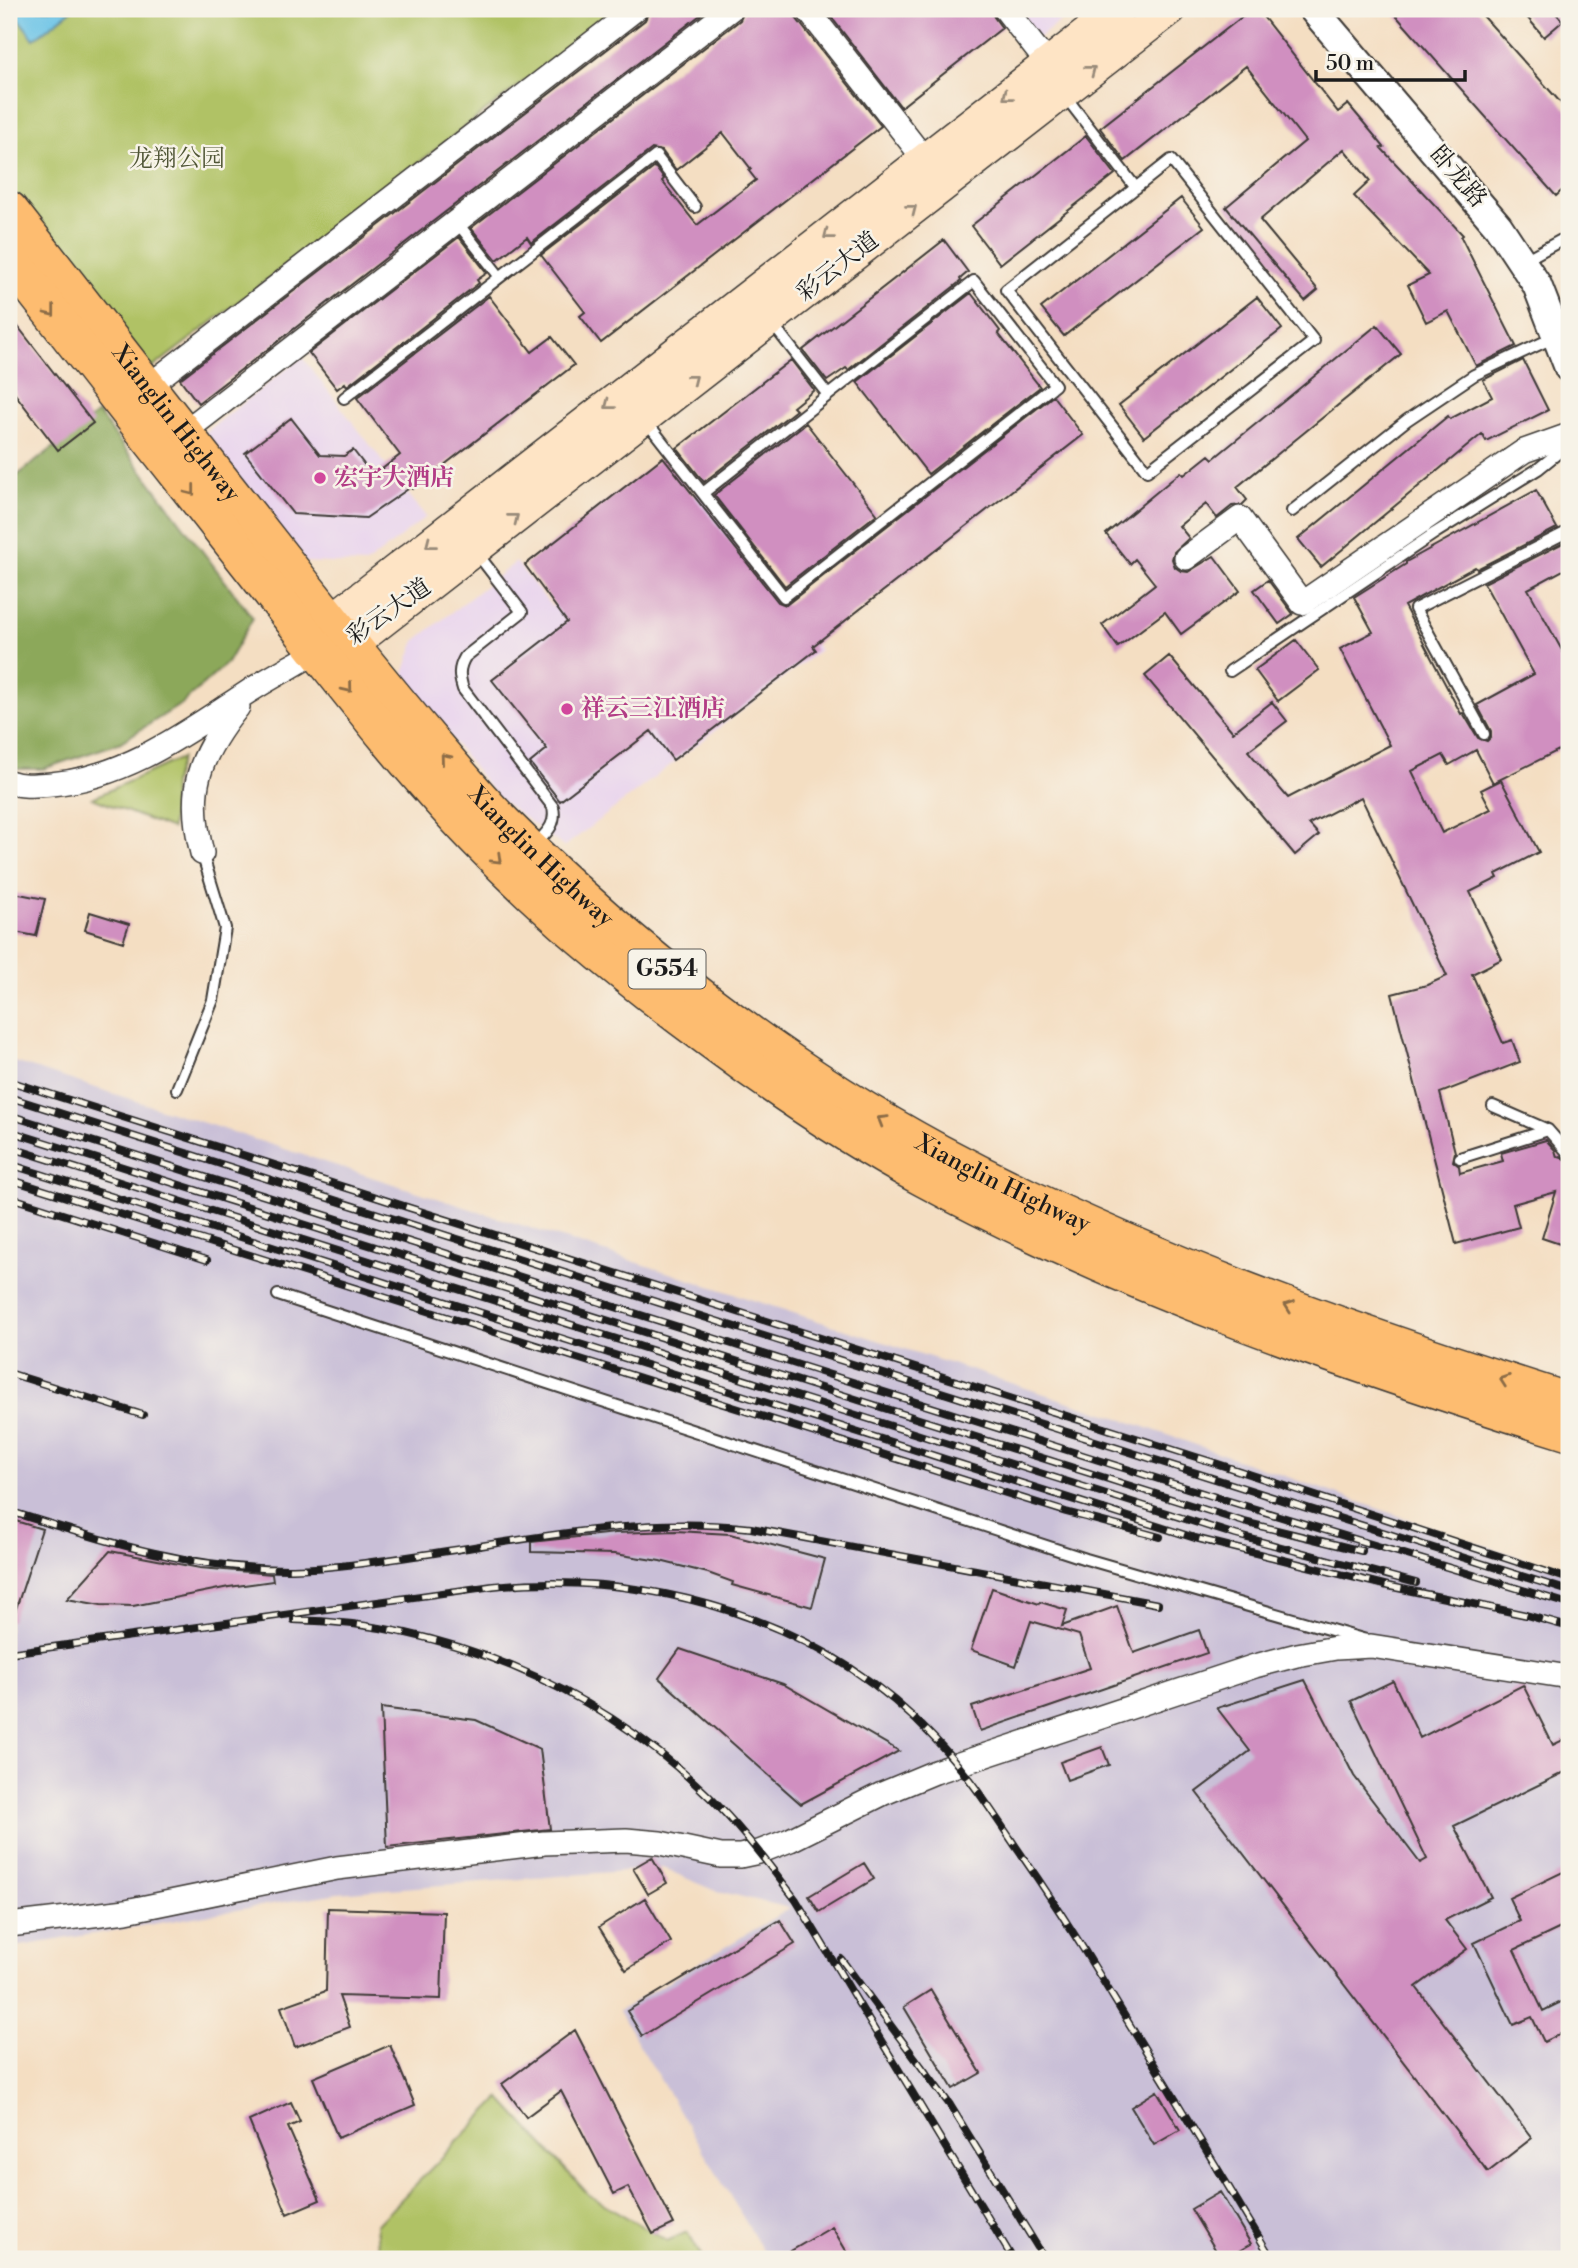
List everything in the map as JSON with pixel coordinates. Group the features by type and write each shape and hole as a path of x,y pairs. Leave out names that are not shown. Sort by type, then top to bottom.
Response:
{"highway":[{"name":"Xianglin Highway","path":"9,210 183,433 333,639 444,803 529,890 599,952 681,1018 845,1132 923,1178 1003,1219 1114,1269 1283,1335 1569,1432"},
{"name":"Xianglin Highway","path":"9,258 333,639 466,783 530,850 619,930 699,995 819,1080 937,1152 1078,1221 1209,1276 1370,1335 1569,1402"}],"main road":[{"name":"彩云大道","path":"333,639 925,160 1119,9"},
{"name":"彩云大道","path":"333,639 474,549 1170,9"}],"street":[{"path":"147,387 636,9"},
{"path":"183,433 731,9"},
{"path":"807,9 925,160"},
{"path":"1005,9 1048,64"},
{"name":"卧龙路","path":"1313,9 1472,193 1523,261 1537,285 1569,368"},
{"path":"1186,558 1240,518 1302,603 1524,451 1569,435"},
{"path":"9,782 22,787 61,783 121,767 176,740 333,639"},
{"path":"202,853 195,816 195,785 213,743 250,691"},
{"path":"9,1925 125,1911 337,1868 544,1843 626,1840 660,1843 721,1856 740,1856 790,1840 881,1794 935,1772 1255,1666 1336,1648 1371,1646 1569,1677"}],"lane":[{"path":"1062,92 1136,188"},
{"path":"344,398 656,156 695,207"},
{"path":"1171,160 1314,341 1147,471 1006,290 1136,188 1171,160"},
{"path":"456,221 500,277"},
{"path":"1523,261 1569,236"},
{"path":"644,418 784,597 1055,385 974,281 703,493"},
{"path":"769,320 828,395"},
{"path":"1292,511 1406,420 1474,375 1557,336"},
{"path":"1230,671 1436,533 1538,469 1569,444"},
{"path":"1484,734 1415,610 1569,531"},
{"path":"474,549 522,611 465,657 458,674 463,689 553,807 554,822 530,850"},
{"path":"177,1089 213,1000 225,928 202,853"},
{"path":"1493,1106 1548,1130 1569,1154"},
{"path":"1460,1158 1548,1130"},
{"path":"278,1295 1086,1559 1401,1650"}],"shaded area":[{"path":"1013,9 1076,9 1037,39"},
{"path":"302,357 426,517 366,564 302,562 201,436"},
{"path":"699,492 820,650 564,847 496,796 403,677 415,641 516,562 552,607"},
{"path":"9,1060 1119,1418 1569,1573 1569,2259 768,2259 619,2011 790,1908 713,1890 663,1868 338,1893 9,1948"}],"green space":[{"name":"龙翔公园","path":"9,9 618,9 151,369 9,187"},
{"path":"98,413 253,618 227,663 183,703 119,743 43,769 9,769 9,482"},
{"path":"181,758 173,783 172,829 92,798"},
{"path":"500,2098 589,2195 667,2241 687,2232 703,2259 379,2259 376,2225"}],"water":[{"path":"11,9 73,9 34,39"}],"building":[{"path":"650,9 708,9 198,403 180,379 645,20"},
{"path":"745,9 793,9 796,18 881,126 601,343 580,316 585,312 541,255 655,167 664,179 662,181 697,225 756,180 749,171 751,169 723,133 676,170 662,151 652,149 531,243 527,237 497,260 471,228 740,20"},
{"path":"825,9 991,9 1002,28 901,107"},
{"path":"1252,9 1257,9 1338,112 1348,104 1384,147 1381,148 1463,235 1461,237 1516,346 1476,366 1448,311 1426,322 1408,285 1429,275 1354,196 1370,181 1344,149 1260,220 1318,290 1305,301 1226,207 1305,141 1246,66 1125,161 1100,128"},
{"path":"1390,9 1477,9 1569,112 1569,184 1556,196"},
{"path":"1520,9 1552,9 1563,21 1544,37"},
{"path":"1086,136 1115,174 1000,264 971,226"},
{"path":"1181,198 1204,227 1064,336 1041,308"},
{"path":"459,237 487,273 477,280 479,283 347,386 345,383 337,389 309,353"},
{"path":"944,240 968,272 961,281 848,370 846,368 827,381 803,350"},
{"path":"971,293 1040,387 928,474 857,382"},
{"path":"489,296 532,352 552,337 574,365 413,489 411,487 366,518 293,514 245,453 291,418 320,455 344,456 353,450 373,476 400,455 357,398"},
{"path":"1257,297 1282,329 1144,437 1119,405"},
{"path":"9,315 93,423 58,450 9,386"},
{"path":"1377,325 1401,354 1237,487 1247,500 1242,505 1232,506 1217,518 1206,504 1179,526 1189,538 1174,552 1172,559 1175,567 1188,572 1214,556 1240,591 1181,634 1165,612 1118,647 1102,625 1155,584 1135,559 1130,564 1106,534 1181,472 1184,475 1209,455 1213,459"},
{"path":"791,360 814,390 793,407 796,410 704,482 677,448"},
{"path":"1523,360 1548,410 1486,441 1482,434 1321,567 1298,539 1448,416 1450,419 1492,397 1483,380"},
{"path":"1053,396 1083,435 813,646 816,650 673,760 651,731 560,801 530,763 547,749 492,680 567,622 525,565 663,457 778,602 786,605"},
{"path":"806,423 877,514 785,586 714,495"},
{"path":"1536,490 1557,528 1477,569 1475,567 1404,606 1461,714 1463,713 1478,738 1487,741 1491,737 1491,731 1477,705 1534,674 1484,583 1565,542 1569,550 1569,567 1528,589 1569,663 1569,745 1493,783 1476,750 1449,765 1443,755 1412,771 1442,833 1491,809 1481,790 1501,780 1539,852 1496,874 1498,878 1470,892 1502,959 1472,974 1503,1043 1512,1040 1520,1062 1440,1093 1455,1152 1453,1161 1459,1166 1460,1173 1503,1161 1501,1153 1546,1140 1555,1150 1557,1157 1560,1156 1569,1163 1569,1247 1542,1238 1556,1192 1513,1204 1519,1227 1456,1244 1392,994 1427,985 1447,976 1361,797 1309,824 1319,835 1295,855 1145,676 1169,656 1233,732 1272,702 1287,721 1248,751 1288,798 1390,745 1340,649 1373,632 1354,597 1406,562"},
{"path":"1268,580 1293,614 1279,624 1254,590"},
{"path":"1296,640 1319,670 1278,701 1255,670"},
{"path":"9,892 45,899 36,936 9,931"},
{"path":"90,912 129,924 123,942 85,930"},
{"path":"9,1519 42,1529 12,1621 9,1621"},
{"path":"676,1531 730,1534 825,1559 812,1607 732,1585 733,1582 708,1573 660,1561 615,1554 531,1552 531,1542 615,1533"},
{"path":"110,1551 200,1568 272,1574 273,1581 133,1606 101,1605 67,1599"},
{"path":"992,1588 1039,1604 1040,1602 1067,1610 1062,1626 1117,1606 1134,1653 1199,1630 1207,1653 980,1731 972,1707 1090,1668 1079,1635 1031,1621 1016,1666 971,1650"},
{"path":"680,1649 783,1684 899,1751 801,1804 659,1678"},
{"path":"1305,1680 1354,1776 1420,1863 1427,1859 1351,1701 1393,1681 1420,1738 1523,1685 1553,1745 1569,1737 1569,1770 1454,1826 1491,1897 1445,1920 1467,1949 1416,1987 1532,2138 1488,2172 1196,1792 1250,1751 1217,1708"},
{"path":"381,1708 476,1720 540,1749 550,1829 387,1847"},
{"path":"1102,1747 1109,1765 1067,1780 1060,1762"},
{"path":"652,1857 667,1883 648,1894 633,1868"},
{"path":"864,1863 874,1879 819,1912 809,1896"},
{"path":"1569,1869 1569,1924 1514,1950 1543,2011 1569,1998 1569,2030 1544,2042 1532,2017 1513,2025 1474,1943 1520,1921 1509,1898"},
{"path":"645,1898 671,1942 626,1970 599,1927"},
{"path":"328,1908 444,1912 441,1999 339,1996 350,2027 295,2047 281,2007 326,1991"},
{"path":"780,1920 795,1944 642,2036 627,2011"},
{"path":"931,1990 981,2073 953,2089 904,2007"},
{"path":"575,2030 674,2224 653,2234 628,2187 614,2194 561,2091 526,2117 502,2084"},
{"path":"390,2045 415,2105 338,2138 313,2078"},
{"path":"1157,2091 1180,2130 1154,2145 1131,2107"},
{"path":"291,2102 300,2122 288,2127 320,2200 287,2214 249,2121"},
{"path":"1220,2192 1251,2244 1225,2259 1221,2259 1191,2209"},
{"path":"832,2227 851,2259 777,2259"}],"railway":[{"path":"9,1081 1215,1463 1569,1579"},
{"path":"9,1097 1569,1591"},
{"path":"9,1115 1209,1495 1569,1604"},
{"path":"9,1131 1244,1522 1362,1551"},
{"path":"9,1147 1236,1535 1416,1583"},
{"path":"9,1164 1195,1538 1569,1627"},
{"path":"9,1179 1066,1512 1160,1537"},
{"path":"9,1197 207,1260"},
{"path":"9,1373 143,1415"},
{"path":"9,1511 149,1552 219,1565 293,1569 369,1562 624,1527 709,1525 751,1528 1158,1604"},
{"path":"9,1653 493,1586 553,1583 614,1586 673,1596 732,1611 787,1633 840,1662 889,1697 934,1738 967,1776 1083,1948 1272,2259"},
{"path":"294,1620 350,1624 405,1633 460,1647 512,1666 563,1690 611,1718 657,1751 699,1787 738,1827 796,1900 1013,2259"},
{"path":"841,1959 950,2105 1045,2259"}],"place":[{"name":"宏宇大酒店","path":"320,478"},
{"name":"祥云三江酒店","path":"567,709"}]}
